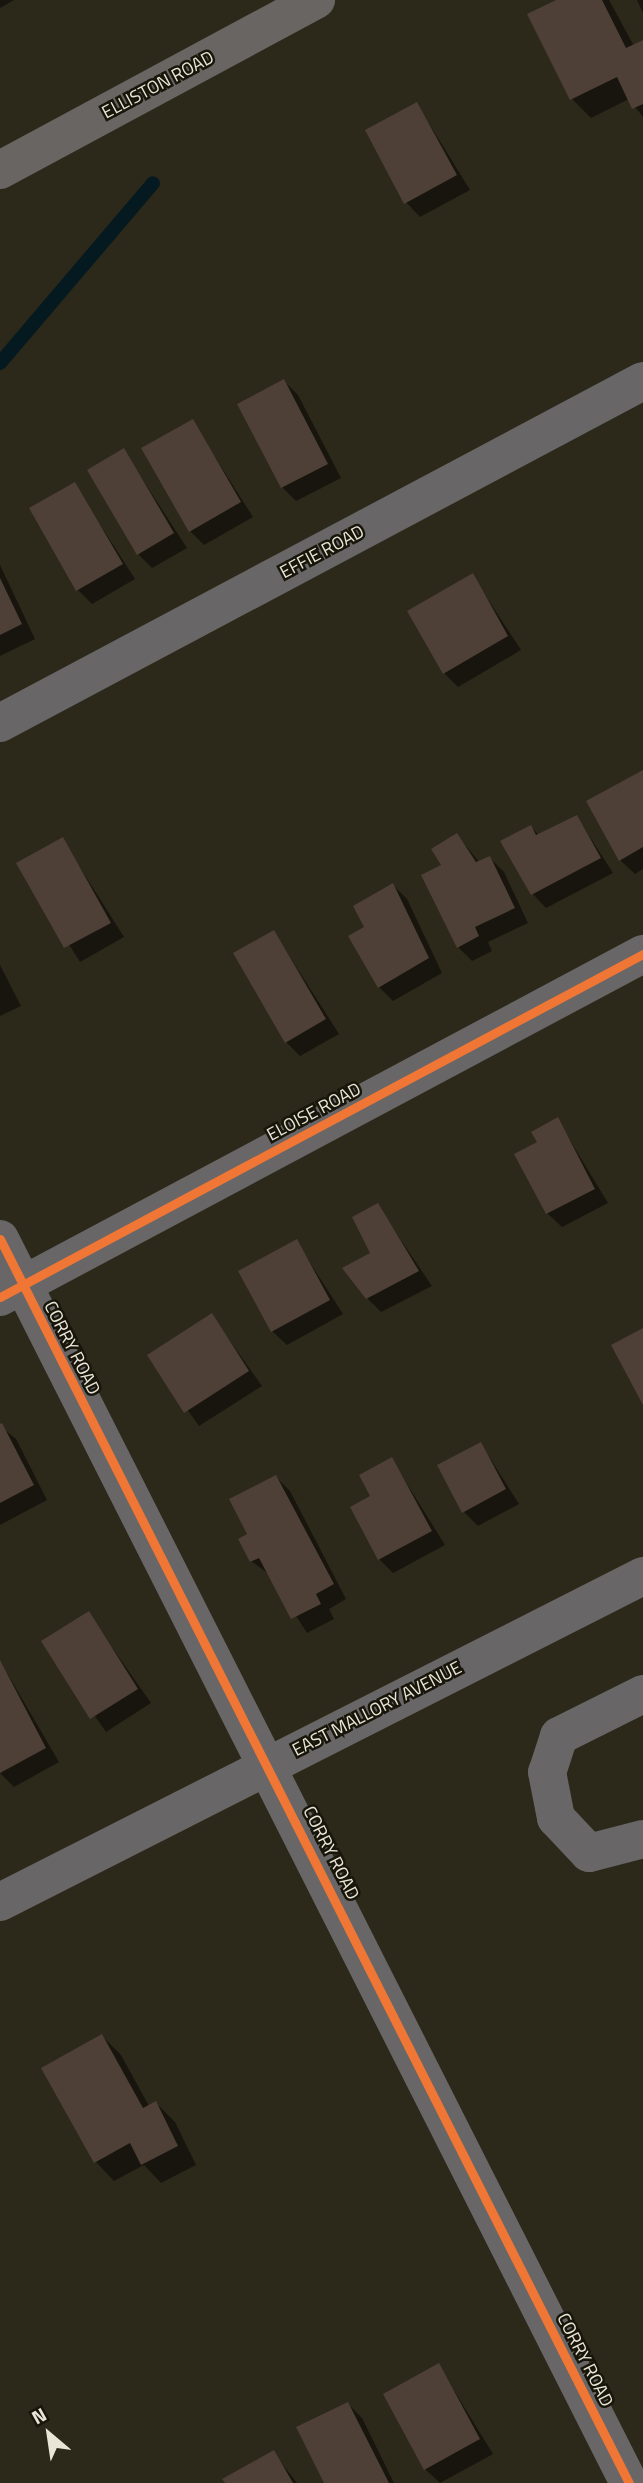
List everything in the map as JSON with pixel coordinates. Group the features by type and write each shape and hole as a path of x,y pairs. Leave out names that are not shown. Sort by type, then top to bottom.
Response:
{"main road":[{"name":"ELLISTON ROAD","path":"0,170 316,0"}],"street":[{"name":"EFFIE ROAD","path":"0,723 643,381"},
{"name":"ELOISE ROAD","path":"11,1291 643,954"},
{"name":"CORRY ROAD","path":"0,1239 11,1291 269,1763 629,2483"},
{"name":"EAST MALLORY AVENUE","path":"0,1902 269,1763 643,1576"},
{"path":"643,1694 559,1737 547,1772 556,1818 589,1853 643,1839"}],"building":[{"path":"556,0 602,0 626,48 643,40 643,104 632,109 617,77 570,100 527,14"},
{"path":"417,102 457,175 404,204 365,130"},
{"path":"284,379 328,464 281,488 237,404"},
{"path":"193,419 241,502 189,532 141,448"},
{"path":"124,448 174,533 137,555 87,470"},
{"path":"75,482 123,564 76,591 29,508"},
{"path":"473,573 508,636 443,674 407,611"},
{"path":"0,578 22,624 0,635"},
{"path":"643,770 643,847 619,861 586,801"},
{"path":"577,815 601,858 531,895 500,841 531,825 536,835"},
{"path":"457,833 476,862 490,856 515,908 475,927 479,936 457,948 421,875 441,865 431,849"},
{"path":"63,837 111,923 64,948 16,863"},
{"path":"393,883 429,958 378,988 348,936 364,927 353,906"},
{"path":"274,930 326,1019 285,1043 233,953"},
{"path":"558,1117 595,1189 546,1214 514,1154 537,1142 531,1132"},
{"path":"378,1203 419,1271 366,1299 342,1268 370,1253 352,1217"},
{"path":"297,1239 330,1300 271,1332 238,1271"},
{"path":"212,1313 249,1371 184,1413 147,1355"},
{"path":"643,1328 643,1405 611,1345"},
{"path":"2,1423 34,1485 0,1503 0,1424"},
{"path":"481,1442 506,1489 462,1513 437,1465"},
{"path":"392,1457 432,1531 378,1560 350,1507 370,1496 359,1475"},
{"path":"276,1475 334,1584 316,1594 321,1604 291,1619 259,1558 250,1562 238,1539 247,1534 229,1499"},
{"path":"89,1611 138,1689 90,1719 41,1641"},
{"path":"0,1660 46,1748 0,1773"},
{"path":"102,2034 143,2108 156,2101 178,2146 141,2165 130,2143 94,2163 41,2068"},
{"path":"439,2363 480,2439 424,2470 383,2394"},
{"path":"348,2402 389,2483 324,2483 296,2427"},
{"path":"274,2450 293,2483 225,2483 222,2479"}],"waterway":[{"path":"0,363 153,183"}],"cycle path":[{"path":"0,1297 643,954"},
{"path":"0,1239 629,2483"}]}
